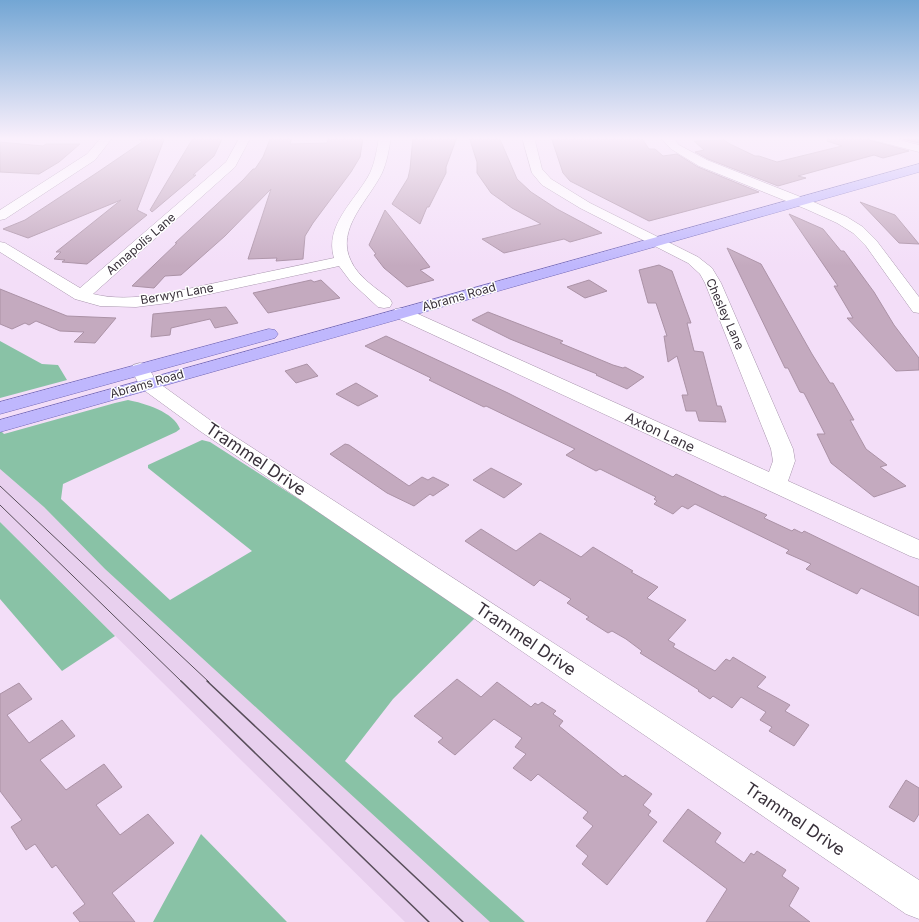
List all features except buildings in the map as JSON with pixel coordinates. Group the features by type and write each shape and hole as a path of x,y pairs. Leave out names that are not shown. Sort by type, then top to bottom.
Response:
{"main road":[{"name":"Abrams Road","path":"0,426 144,377 392,308 641,234 838,180"},
{"name":"Abrams Road","path":"392,308 658,242 877,180"},
{"name":"Abrams Road","path":"0,408 144,377"}],"street":[{"path":"0,216 55,180"},
{"name":"Annapolis Lane","path":"81,296 213,180"},
{"path":"342,261 339,243 346,220 371,180"},
{"name":"Chesley Lane","path":"545,180 570,198 693,260 706,271 713,283 782,449 784,462 775,485"},
{"path":"746,180 842,220 858,230 871,243 919,308"},
{"name":"Berwyn Lane","path":"0,246 81,296 100,301 136,302 168,298 342,261"},
{"name":"Axton Lane","path":"342,261 354,276 392,308 919,550"},
{"name":"Trammel Drive","path":"144,377 214,431 919,901"}],"shaded area":[{"path":"0,469 44,507 105,569 490,922 405,922 0,522"}],"green space":[{"path":"0,341 42,364 58,365 67,380 0,398"},
{"path":"128,400 158,409 172,418 180,429 63,484 61,499 170,600 252,551 148,468 148,465 202,440 210,442 308,505 475,618 393,699 345,761 525,922 490,922 105,569 44,507 0,469 0,432 4,434"},
{"path":"0,522 115,636 62,671 0,599"},
{"path":"201,834 287,922 153,922"}],"tram line":[{"path":"0,486 209,682"},
{"path":"0,505 182,682"},
{"path":"181,681 429,922"},
{"path":"207,681 463,922"}]}
